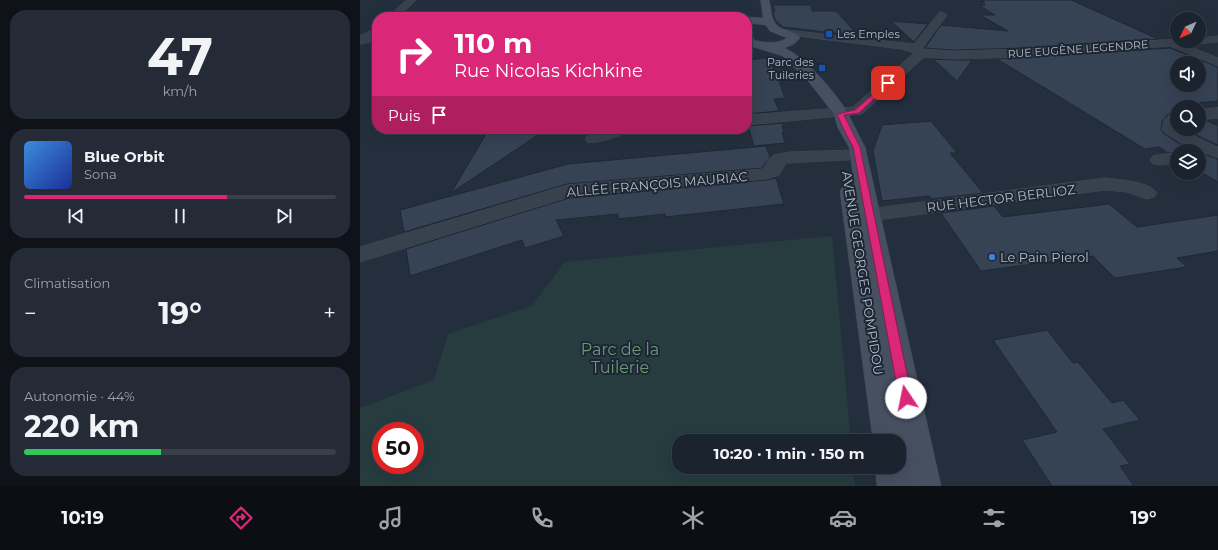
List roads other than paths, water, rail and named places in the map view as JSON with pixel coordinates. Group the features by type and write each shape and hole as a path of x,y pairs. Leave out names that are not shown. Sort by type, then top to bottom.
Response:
{"main road":[{"path":"752,18 759,14 765,3"},
{"path":"752,20 769,22 765,3"},
{"name":"AVENUE GEORGES POMPIDOU","path":"769,22 774,29 791,34 792,40 804,57 814,79 843,121 857,147 852,155 862,216 887,434"},
{"path":"766,46 792,40"},
{"name":"AVENUE GEORGES POMPIDOU","path":"752,42 787,54 814,79"},
{"name":"AVENUE GEORGES POMPIDOU","path":"862,216 923,486"},
{"path":"893,474 895,486"}],"street":[{"path":"398,12 412,0"},
{"path":"752,120 843,121 857,111 920,54 918,50 945,10"},
{"name":"RUE EUGÈNE LEGENDRE","path":"781,31 902,46 943,56 961,54 1026,53 1170,43"},
{"path":"360,41 372,34"},
{"name":"RUE EUGÈNE LEGENDRE","path":"792,40 813,35"},
{"path":"360,41 372,39"},
{"path":"1206,40 1218,39"},
{"path":"1183,48 1218,62"},
{"path":"1206,114 1218,113"},
{"path":"593,139 606,134"},
{"path":"1182,136 1193,143 1217,153"},
{"path":"1206,154 1217,153"},
{"name":"ALLÉE FRANÇOIS MAURIAC","path":"360,255 567,191 767,174 773,171 775,163 780,159 790,157 852,155"},
{"path":"1160,160 1170,159"},
{"name":"RUE HECTOR BERLIOZ","path":"862,216 943,204 1106,184 1130,187 1147,193"}],"place":[{"name":"Les Emples","path":"829,34"},
{"name":"Parc des Tuileries","path":"822,68"},
{"name":"Le Pain Pierol","path":"992,257"}],"park label":[{"name":"Parc de la Tuilerie","path":"620,358"}]}
